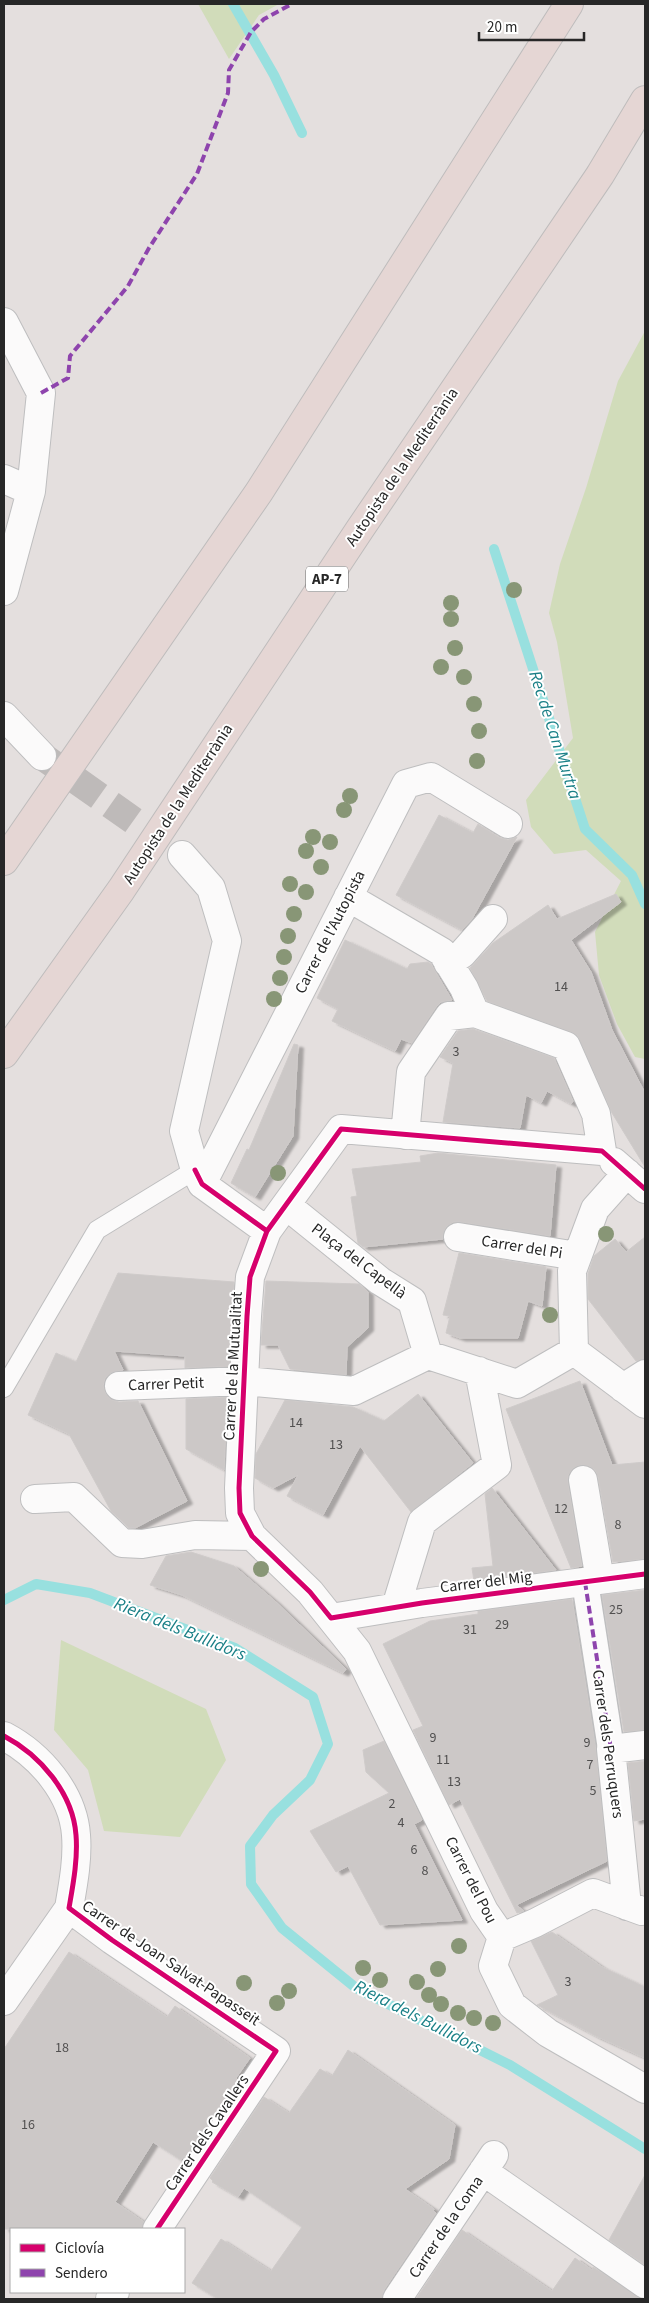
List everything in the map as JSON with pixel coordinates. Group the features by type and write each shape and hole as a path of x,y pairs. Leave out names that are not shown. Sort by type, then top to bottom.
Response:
{"highway":[{"path":"4,861 259,492 569,4"},
{"name":"Autopista de la Mediterrània","path":"4,1054 126,882 365,520 600,175 645,100"}],"street":[{"path":"4,322 41,393 31,491 4,591"},
{"path":"4,479 31,491"},
{"path":"4,716 42,756"},
{"name":"Carrer de l'Autopista","path":"198,1177 348,897 406,784 431,777 508,824"},
{"path":"182,855 211,888 227,941 184,1131 198,1177 267,1231"},
{"path":"348,897 442,952 464,988 475,1013"},
{"path":"448,962 462,954 493,919"},
{"path":"405,1135 412,1072 448,1016 475,1013 566,1046 596,1114 602,1151 636,1181"},
{"name":"Carrer de la Mutualitat","path":"331,1618 310,1592 252,1536 240,1513 239,1488 250,1278 267,1231 341,1129 602,1151"},
{"name":"Carrer del Pi","path":"458,1237 577,1256 595,1209 636,1181"},
{"name":"Plaça del Capellà","path":"286,1204 380,1281 412,1301 428,1355"},
{"path":"574,1351 572,1271 577,1256"},
{"path":"574,1351 634,1381 645,1404"},
{"path":"244,1381 354,1391 428,1355 518,1384 574,1351"},
{"path":"396,1608 422,1522 497,1465 479,1371"},
{"name":"Carrer Petit","path":"119,1386 244,1381"},
{"path":"583,1480 592,1581"},
{"path":"35,1499 74,1497 122,1543 142,1544 195,1535 252,1536"},
{"name":"Carrer del Mig","path":"331,1618 645,1574"},
{"name":"Carrer dels Perruquers","path":"592,1581 611,1749 636,1909"},
{"name":"Carrer del Pou","path":"331,1618 357,1651 484,1911 502,1937 493,1966 512,2006 548,2033 645,2089"},
{"name":"Carrer de Joan Salvat-Papasseit","path":"4,1736 48,1770 63,1794 72,1814 76,1834 76,1862 69,1908 112,1940 276,2051"},
{"path":"611,1749 645,1745"},
{"path":"502,1937 535,1923 593,1893 636,1909"},
{"path":"4,2001 69,1908"},
{"name":"Carrer dels Cavallers","path":"158,2228 276,2051"},
{"name":"Carrer de la Coma","path":"397,2299 489,2163 587,2243 645,2284"}],"lane":[{"path":"4,1388 97,1230 198,1177"}],"green space":[{"path":"198,4 279,4 259,15 229,59"},
{"path":"645,331 645,1059 635,1057 617,1024 599,975 595,932 621,881 586,850 554,854 531,827 526,800 573,738 557,642 549,613 560,564 586,488 618,381"},
{"path":"61,1640 206,1709 226,1760 180,1837 104,1831 88,1770 54,1730"}],"building":[{"path":"439,815 473,833 478,824 500,838 508,840 517,837 472,919 462,930 396,895"},
{"path":"616,894 621,902 571,940 591,972 612,1030 645,1093 645,1167 612,1113 577,1035 487,1001 470,968 493,943 548,905 557,919"},
{"path":"345,940 407,969 410,964 428,962 431,964 452,1000 441,1002 436,1007 412,1043 401,1039 395,1051 332,1021 338,1009 317,998"},
{"path":"473,1029 554,1058 573,1101 571,1104 547,1091 541,1103 526,1095 520,1128 443,1122 453,1063 440,1057 458,1031"},
{"path":"294,1044 298,1045 293,1136 255,1197 231,1183 247,1149 249,1150"},
{"path":"438,1153 556,1165 550,1236 453,1222 446,1227 443,1239 363,1247 358,1243 351,1197 357,1196 352,1169 421,1162 420,1156"},
{"path":"645,1237 645,1359 636,1361 588,1299 588,1274 594,1256 615,1239 626,1252"},
{"path":"459,1253 546,1267 542,1306 528,1301 518,1338 460,1338 446,1333 450,1316 443,1315"},
{"path":"118,1273 234,1282 229,1366 185,1368 185,1356 114,1351 123,1370 111,1373 105,1378 103,1386 106,1394 111,1400 119,1402 138,1401 187,1501 135,1528 129,1528 111,1511 69,1434 28,1415 56,1353 76,1362"},
{"path":"266,1281 359,1284 368,1292 368,1328 347,1347 346,1375 290,1369 278,1345 261,1345"},
{"path":"580,1381 612,1465 645,1462 645,1559 613,1562 598,1477 595,1470 589,1466 581,1465 573,1468 568,1475 582,1566 571,1568 506,1409"},
{"path":"418,1394 473,1463 411,1512 360,1446 323,1515 287,1496 298,1475 273,1488 255,1478 256,1454 285,1400 353,1407 384,1421"},
{"path":"226,1397 224,1470 186,1449 186,1399"},
{"path":"492,1488 556,1570 474,1581 472,1568 493,1566 485,1494"},
{"path":"191,1552 234,1566 276,1602 346,1669 343,1673 182,1595 150,1585 166,1556"},
{"path":"645,1590 645,1730 624,1732 602,1595"},
{"path":"572,1599 596,1748 607,1861 516,1905 524,1911 517,1913 460,1799 449,1805 413,1730 423,1726 383,1644 430,1621 478,1614 478,1611"},
{"path":"384,1741 422,1820 414,1824 462,1920 380,1925 348,1866 336,1872 310,1831 389,1793 366,1772 363,1750"},
{"path":"645,1761 645,1819 634,1821 628,1763"},
{"path":"552,1932 602,1967 645,1987 645,2058 596,2036 537,2005 558,1995 531,1941"},
{"path":"69,1952 167,2017 175,2006 250,2058 236,2078 238,2080 184,2161 184,2155 181,2160 153,2142 115,2202 144,2222 142,2228 4,2229 4,2049"},
{"path":"348,2050 455,2125 449,2159 405,2189 434,2209 433,2211 436,2213 384,2290 382,2299 218,2299 192,2283 221,2239 271,2271 302,2227 244,2188 238,2197 212,2182 210,2178 264,2097 289,2113 320,2069 332,2076"},
{"path":"645,2175 645,2265 609,2240"},
{"path":"462,2230 552,2291 575,2258 592,2270 593,2267 643,2299 416,2299"}],"waterway":[{"name":"Rec de Can Murtra","path":"233,4 274,75 302,133"},
{"name":"Rec de Can Murtra","path":"494,549 585,829 632,875 645,904"},
{"name":"Riera dels Bullidors","path":"4,1600 36,1584 90,1593 235,1648 313,1697 328,1744 310,1780 273,1815 250,1846 251,1884 282,1928 356,1988 510,2065 645,2149"}],"tunnel":[{"path":"42,756 182,855"}],"marked path":[{"path":"41,393 68,378 70,356 128,286 149,248 197,174 228,93 229,70 251,32 264,19 292,4"},
{"path":"585,1582 611,1749"}],"cycle path":[{"path":"645,1189 602,1151 341,1129 267,1231 250,1277 239,1488 240,1513 252,1536 310,1592 331,1618 422,1603 645,1574"},
{"path":"195,1170 202,1184 267,1231"},
{"path":"4,1736 17,1744 42,1765 69,1804 74,1819 76,1835 75,1872 69,1908 112,1940 276,2051 158,2228"}]}
